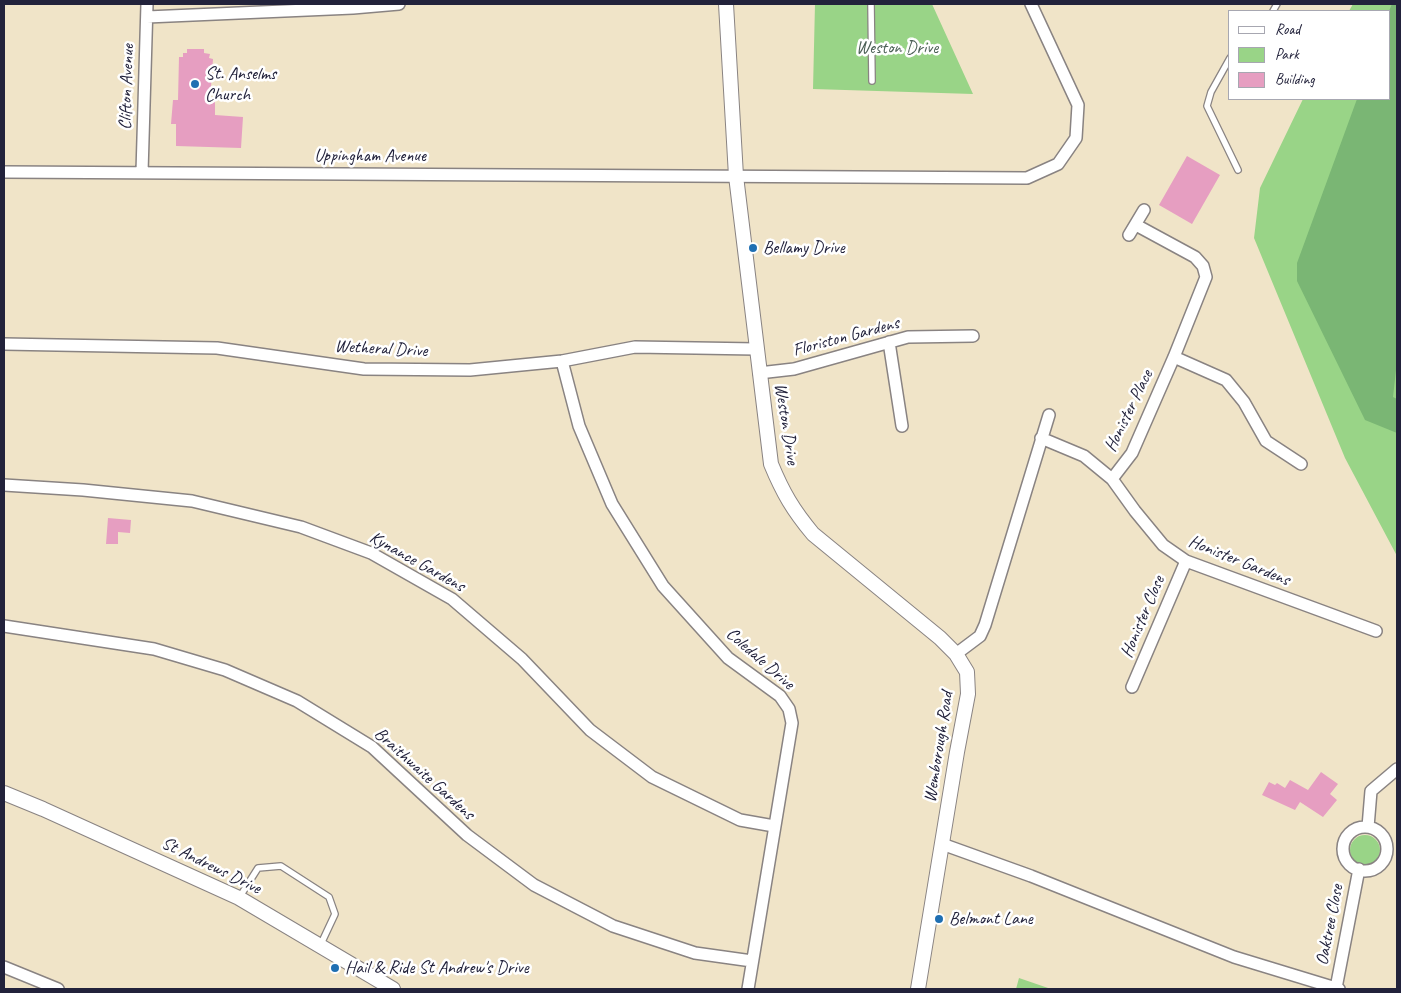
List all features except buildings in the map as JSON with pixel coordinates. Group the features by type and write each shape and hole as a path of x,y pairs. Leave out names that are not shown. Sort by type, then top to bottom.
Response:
{"street":[{"name":"Clifton Avenue","path":"142,172 147,4"},
{"path":"147,17 353,8 399,4"},
{"name":"Weston Drive","path":"726,4 736,176 771,464 782,492 797,515 813,534 940,638 956,654"},
{"path":"736,176 1027,178 1058,164 1076,138 1078,104 1031,4"},
{"name":"Uppingham Avenue","path":"4,172 736,176"},
{"path":"1129,235 1144,210"},
{"name":"Honister Place","path":"1112,479 1132,454 1206,277 1203,266 1194,257 1136,225"},
{"name":"Floriston Gardens","path":"759,373 794,369 825,362 908,337 973,336"},
{"path":"889,342 902,426"},
{"name":"Wetheral Drive","path":"4,344 217,348 364,369 470,370 562,361 635,347 756,349"},
{"name":"Honister Place","path":"1174,357 1226,380 1244,402 1266,441 1301,464"},
{"name":"Coledale Drive","path":"562,361 579,426 612,504 663,586 728,658 780,696 790,709 792,723 748,989"},
{"path":"956,654 980,636 986,625 1049,415"},
{"name":"Honister Gardens","path":"1041,438 1084,456 1112,479 1163,545 1186,562 1376,631"},
{"name":"Kynance Gardens","path":"4,485 83,490 192,501 301,527 371,553 452,599 522,659 590,730 652,777 740,820 774,826"},
{"name":"Honister Close","path":"1132,687 1186,562"},
{"name":"Braithwaite Gardens","path":"4,626 154,649 225,670 297,701 372,747 467,836 534,885 613,926 695,953 752,961"},
{"name":"Wemborough Road","path":"918,989 968,694 967,672 956,654"},
{"path":"1368,827 1371,791 1397,769"},
{"name":"St Andrews Drive","path":"4,793 239,898 393,989"},
{"name":"Oaktree Close","path":"1368,827 1381,833 1387,846 1387,853 1380,865 1366,870 1359,870 1348,861 1344,848 1349,834 1354,830 1368,827"},
{"path":"942,844 1031,876 1234,958 1338,989"},
{"name":"Oaktree Close","path":"1338,989 1359,870"},
{"path":"4,967 58,989"}],"lane":[{"path":"871,4 872,81"},
{"path":"1228,62 1211,92 1207,106 1238,170"},
{"path":"239,898 258,868 281,866 330,897 335,914 320,946"}],"green space":[{"name":"Weston Drive","path":"815,4 932,4 973,94 813,89"},
{"path":"1353,4 1397,4 1397,556 1345,458 1254,238 1260,188 1303,100 1391,100 1391,10 1350,10"},
{"path":"1392,4 1397,4 1397,361 1393,397 1397,399 1397,433 1365,420 1297,281 1297,263 1357,100 1391,100 1391,10 1389,10"},
{"path":"1365,835 1371,836 1379,844 1379,856 1371,864 1365,865 1359,864 1351,856 1350,850 1351,844 1359,836"},
{"path":"1019,978 1051,989 1016,989"}],"place":[{"name":"St. Anselms Church","path":"195,84"},
{"name":"Bellamy Drive","path":"753,248"},
{"name":"Belmont Lane","path":"939,919"},
{"name":"Hail & Ride St Andrew's Drive","path":"335,968"}]}
